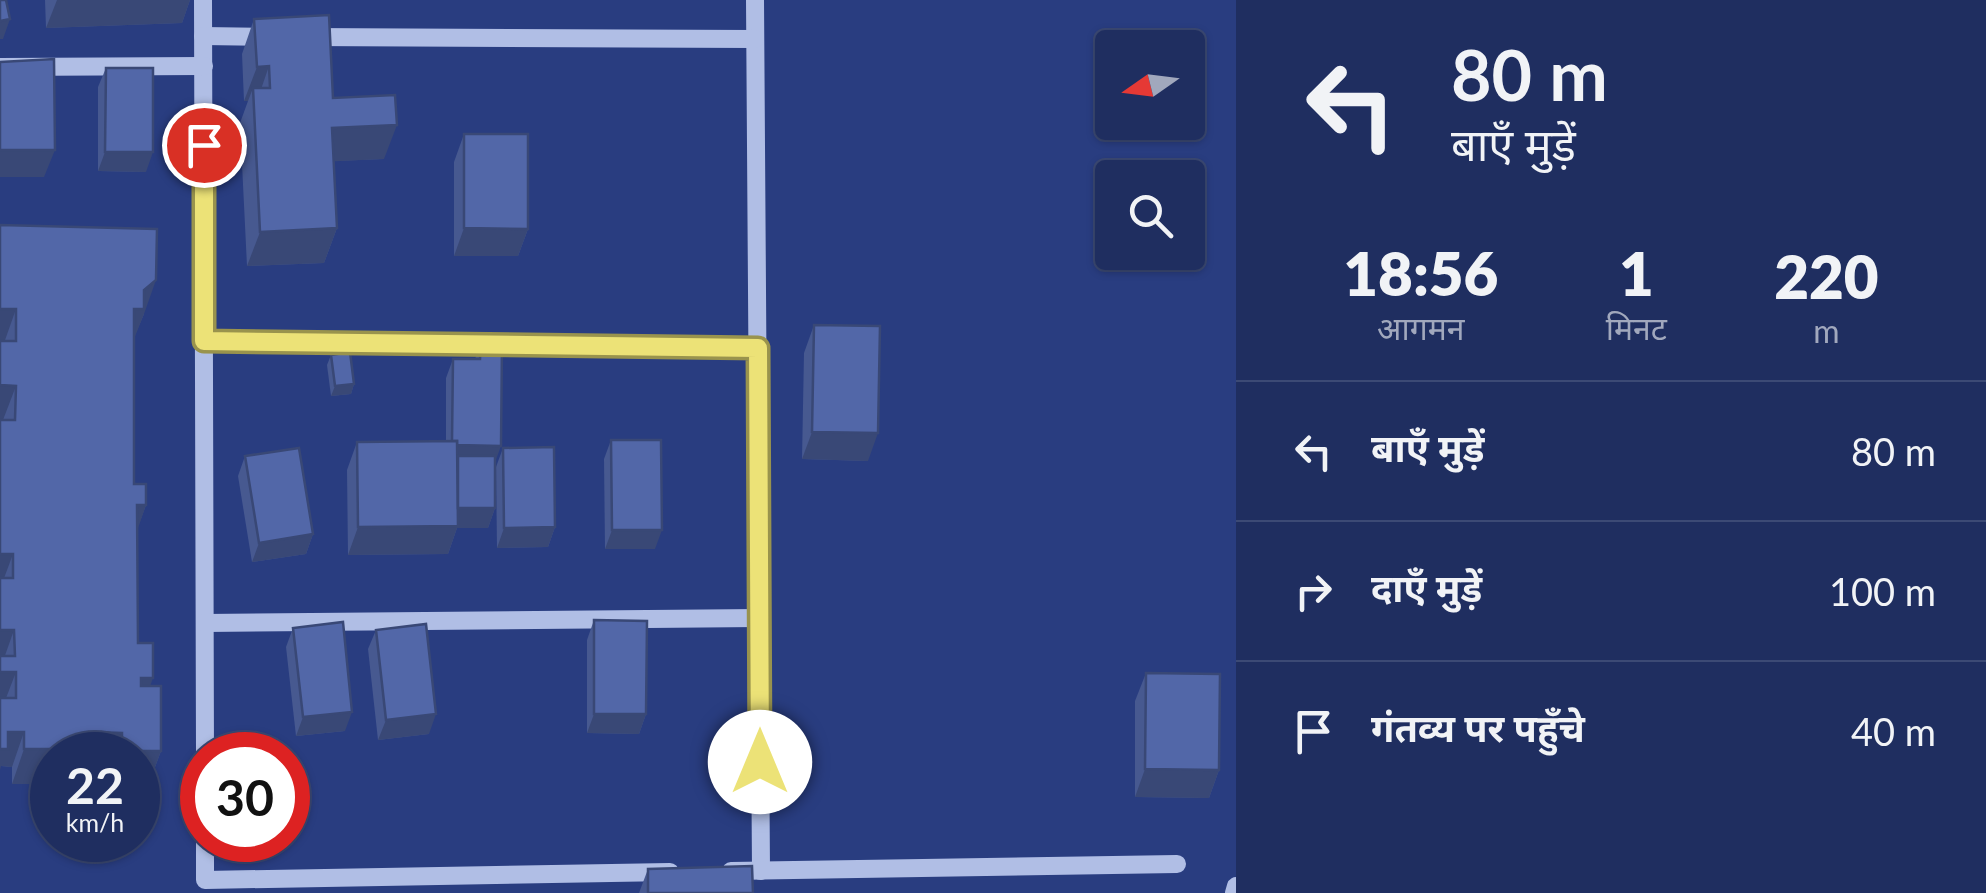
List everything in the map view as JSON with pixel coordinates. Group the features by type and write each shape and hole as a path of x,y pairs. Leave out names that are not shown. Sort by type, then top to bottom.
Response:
{"street":[{"path":"203,0 205,732"},
{"path":"755,0 761,870"},
{"path":"203,36 756,39"},
{"path":"0,66 204,66"},
{"path":"204,341 758,348"},
{"path":"205,623 760,618"},
{"path":"205,862 205,880 682,872"},
{"path":"721,871 1177,864"}],"building":[{"path":"0,0 6,0 10,19 0,21"},
{"path":"329,15 333,98 395,95 397,125 332,128 337,228 260,232 253,88 270,88 269,66 257,67 254,19"},
{"path":"54,59 55,150 0,150 0,62"},
{"path":"106,68 153,68 153,152 105,152"},
{"path":"464,134 528,134 528,229 464,228"},
{"path":"0,225 157,229 156,280 144,290 144,309 134,309 134,484 146,484 146,505 137,505 138,643 153,643 153,678 141,678 141,686 161,686 161,751 160,732 30,732 30,749 24,749 24,732 8,732 8,749 0,749 0,698 16,698 16,672 0,672 0,656 15,656 14,630 0,630 0,578 13,578 13,554 0,554 0,420 15,420 16,386 0,385 0,341 16,341 16,309 0,309"},
{"path":"814,325 880,326 878,433 812,432"},
{"path":"481,344 502,344 501,446 457,445 457,441 452,441 453,359 480,359"},
{"path":"350,352 354,384 335,386 331,355"},
{"path":"611,440 661,440 662,530 612,530"},
{"path":"457,441 458,526 358,527 357,442"},
{"path":"554,447 555,527 504,528 503,448"},
{"path":"299,448 313,534 259,543 245,456"},
{"path":"458,456 495,456 495,508 458,508"},
{"path":"594,620 647,621 646,714 594,714"},
{"path":"343,622 352,712 303,717 293,628"},
{"path":"426,624 436,714 386,720 376,630"},
{"path":"1146,673 1220,674 1219,770 1145,769"},
{"path":"752,866 753,893 648,893 648,869"}],"route":[{"path":"204,145 204,341 758,348 760,762"}]}
